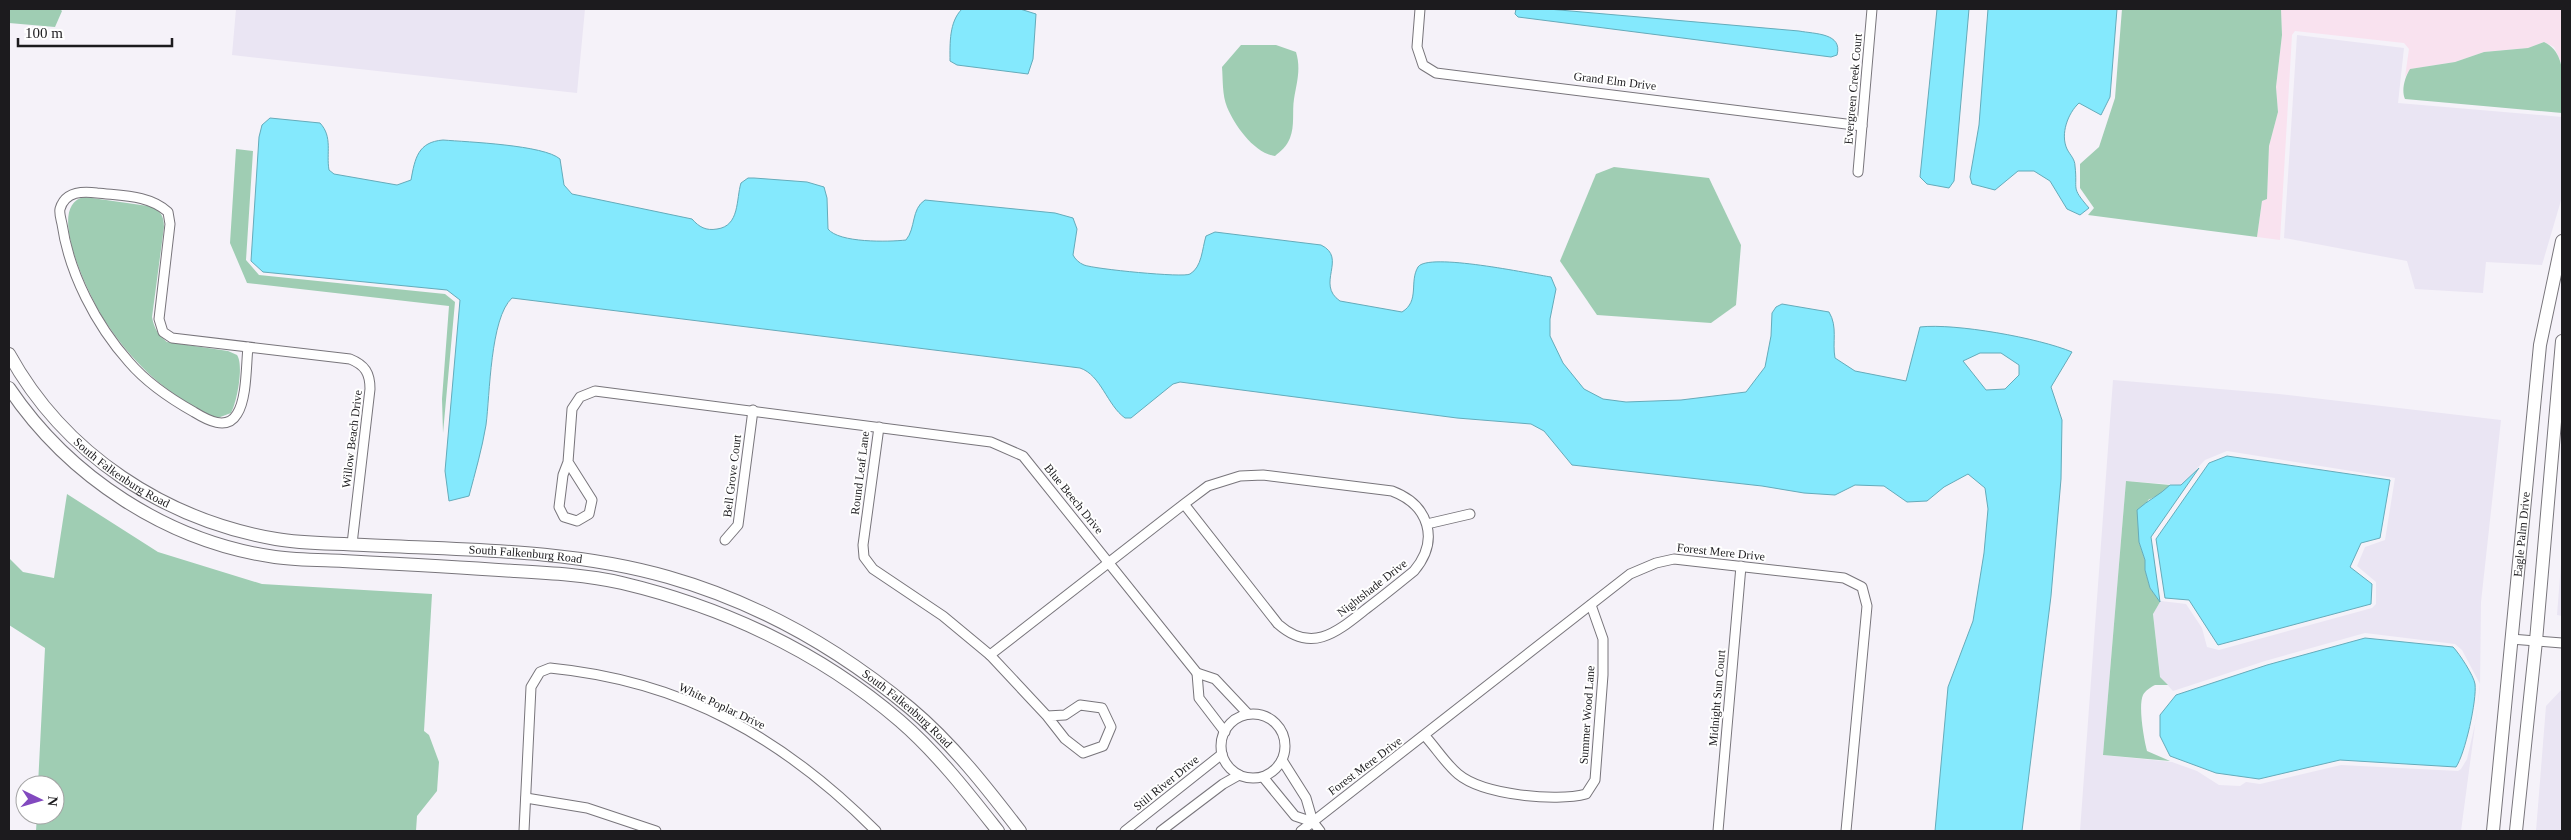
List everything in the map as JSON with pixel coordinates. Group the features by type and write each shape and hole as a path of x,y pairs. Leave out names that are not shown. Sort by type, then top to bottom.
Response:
{"street":[{"name":"Grand Elm Drive","path":"1420,9 1417,47 1423,65 1436,72 1862,126"},
{"name":"Evergreen Creek Court","path":"1858,172 1872,9"},
{"name":"Willow Beach Drive","path":"248,347 243,398 237,415 228,422 220,424 206,419 173,400 144,379 127,360 100,322 80,285 64,238 60,209 66,198 80,191 143,198 158,203 168,212 170,224 159,319 163,332 172,338 350,359 362,364 370,377 352,544"},
{"name":"Eagle Palm Drive","path":"2493,831 2540,345 2562,241"},
{"path":"2540,345 2561,345"},
{"name":"Eagle Palm Drive","path":"2516,831 2536,641 2561,345"},
{"name":"South Falkenburg Road","path":"9,354 38,399 70,435 108,468 143,492 184,513 228,529 278,540 562,557 620,566 659,575 712,592 791,626 833,650 912,709 957,754 1020,831"},
{"name":"South Falkenburg Road","path":"9,388 25,412 59,450 99,484 136,508 178,530 227,546 275,557 560,574 618,582 664,594 707,609 785,643 824,665 900,721 944,765 998,831"},
{"name":"Round Leaf Lane","path":"568,462 592,500 589,514 577,521 564,516 558,507 563,475 568,462 572,409 580,396 595,392 879,427 863,545 864,557 873,569 943,616 990,655 1047,716 1065,739 1083,752 1103,746 1111,726 1102,708 1080,705 1065,715 1047,716"},
{"name":"Bell Grove Court","path":"726,540 738,524 753,410"},
{"name":"Blue Beech Drive","path":"879,427 991,442 1023,456 1197,673 1215,679 1248,714"},
{"path":"990,655 1208,486 1240,476 1263,475 1392,491 1406,496 1417,506 1427,524 1470,514"},
{"name":"Nightshade Drive","path":"1184,504 1278,624 1297,636 1309,639 1336,632 1414,572 1422,562 1427,551 1427,524"},
{"path":"351,561 352,544"},
{"name":"Forest Mere Drive","path":"1301,831 1630,574 1656,562 1674,559 1844,578 1862,587 1867,606 1846,831"},
{"name":"Midnight Sun Court","path":"1718,831 1741,566"},
{"path":"707,609 712,592"},
{"name":"Summer Wood Lane","path":"1425,736 1459,775 1490,790 1569,798 1586,794 1595,780 1603,675 1603,639 1591,605"},
{"path":"2511,639 2562,643"},
{"name":"White Poplar Drive","path":"524,831 531,688 540,672 550,668 624,681 669,694 703,707 747,729 783,751 829,786 876,831"},
{"path":"1197,673 1199,698 1225,732"},
{"path":"1248,714 1268,717 1282,731 1285,750 1282,760 1277,767 1263,777 1247,778 1239,775 1226,762 1222,754 1225,732 1238,717 1248,714"},
{"name":"Still River Drive","path":"1125,831 1222,754"},
{"path":"1282,760 1306,798 1313,822 1320,831"},
{"path":"1161,831 1223,784 1239,775"},
{"path":"1263,777 1295,816 1313,822"},
{"path":"526,798 587,808 656,831"}],"shaded area":[{"path":"236,9 585,9 577,93 232,55"},
{"path":"2281,9 2562,9 2562,64 2554,47 2544,42 2528,48 2484,52 2455,62 2410,69 2405,77 2409,49 2404,43 2295,31 2292,35 2280,240 2257,237 2262,201 2267,199 2269,146 2278,112 2276,87 2282,35"},
{"path":"2297,35 2404,48 2398,103 2562,117 2562,197 2542,265 2486,262 2483,293 2415,289 2407,261 2284,238"},
{"path":"2113,380 2279,394 2501,420 2481,602 2480,688 2477,708 2480,684 2462,650 2455,644 2365,633 2265,661 2173,691 2160,677 2153,613 2161,601 2186,604 2202,628 2207,647 2219,650 2372,608 2376,604 2376,582 2357,566 2365,547 2385,540 2395,478 2227,451 2205,460 2181,485 2126,481 2103,755 2172,762 2197,771 2219,785 2240,786 2246,782 2260,784 2341,765 2458,771 2467,759 2475,723 2461,831 2080,831"},
{"path":"2562,551 2562,616 2557,615"},
{"path":"2562,689 2562,831 2536,831 2546,706"}],"green space":[{"path":"9,9 60,9 62,11 55,27 9,23"},
{"path":"2122,9 2281,9 2282,35 2276,87 2278,112 2269,146 2267,199 2262,201 2257,237 2088,215 2094,208 2080,188 2080,164 2099,147 2115,98"},
{"path":"2544,42 2552,47 2561,63 2563,83 2562,113 2405,99 2403,92 2404,84 2410,69 2455,62 2484,52 2528,48"},
{"path":"1241,45 1276,45 1296,52 1298,70 1293,104 1292,133 1286,146 1275,156 1260,150 1246,138 1230,114 1225,102 1222,67"},
{"path":"236,149 253,151 246,260 259,275 445,294 455,302 443,433 442,399 449,306 247,283 230,243"},
{"path":"1614,167 1709,178 1741,245 1736,305 1711,323 1597,315 1560,261 1596,174"},
{"path":"85,197 148,206 160,213 164,227 152,317 154,325 167,342 228,351 237,355 240,367 239,384 231,413 215,419 176,395 136,361 107,324 83,277 69,235 68,217 73,204"},
{"path":"2126,481 2170,485 2161,494 2148,500 2139,542 2145,560 2145,570 2150,588 2160,602 2153,614 2160,677 2168,685 2155,685 2143,695 2141,715 2143,731 2147,751 2170,761 2103,755"},
{"path":"67,494 158,552 262,584 432,594 424,731 429,735 439,762 437,791 417,816 416,831 36,831 36,825 65,825 65,775 39,775 45,648 9,625 9,558 23,572 54,578"}],"water":[{"path":"962,9 1020,9 1036,14 1033,59 1028,74 957,65 950,61 952,26"},
{"path":"1516,9 1548,9 1799,31 1826,36 1836,42 1838,48 1837,55 1831,57 1518,17 1515,14"},
{"path":"1937,9 1969,9 1954,181 1949,188 1927,184 1920,177"},
{"path":"1988,9 2117,9 2110,97 2101,115 2079,103 2066,124 2064,137 2067,149 2075,164 2077,192 2089,208 2080,215 2067,209 2050,181 2034,171 2018,171 1995,190 1972,184 1970,177 1979,125"},
{"path":"270,118 320,123 328,140 329,170 334,174 397,185 411,180 419,152 435,141 487,143 538,150 560,159 564,185 572,194 692,219 706,229 717,229 730,223 736,211 741,183 748,178 754,178 807,182 824,187 827,198 828,229 834,234 853,239 876,241 906,240 911,230 915,213 925,200 1055,213 1073,218 1077,229 1073,255 1080,263 1091,267 1120,271 1172,275 1190,274 1197,267 1206,236 1215,232 1321,245 1329,250 1332,257 1330,287 1333,294 1340,301 1402,312 1407,308 1413,297 1415,273 1418,267 1426,263 1440,262 1481,265 1551,277 1556,289 1550,319 1550,336 1563,363 1584,389 1603,399 1626,402 1681,400 1746,392 1765,367 1771,336 1772,313 1776,307 1782,304 1829,312 1834,329 1835,358 1855,371 1906,381 1920,327 1935,326 1975,329 2019,337 2072,352 2051,387 2062,420 2061,479 2051,596 2022,831 1935,831 1948,687 1973,621 1984,553 1988,509 1985,488 1968,474 1944,487 1927,501 1907,502 1884,486 1855,485 1835,495 1804,493 1762,486 1572,465 1544,431 1531,424 1457,418 1180,382 1173,384 1131,418 1125,418 1113,406 1099,383 1080,368 512,298 499,322 495,339 486,425 469,496 449,501 445,471 460,300 447,290 263,272 251,261 259,137 262,125","holes":["1980,353 2001,353 2019,365 2019,375 2005,389 1986,390 1963,361"]},
{"path":"2227,456 2390,480 2380,538 2361,543 2350,567 2372,584 2371,604 2218,645 2189,600 2165,598 2156,539 2209,463"},
{"path":"2199,468 2151,537 2160,602 2150,588 2145,570 2145,560 2139,542 2137,510 2170,485 2181,485"},
{"path":"2365,638 2453,647 2459,654 2472,676 2475,692 2466,739 2456,767 2340,760 2259,779 2216,773 2170,756 2160,736 2160,715 2176,695 2267,665"}]}
